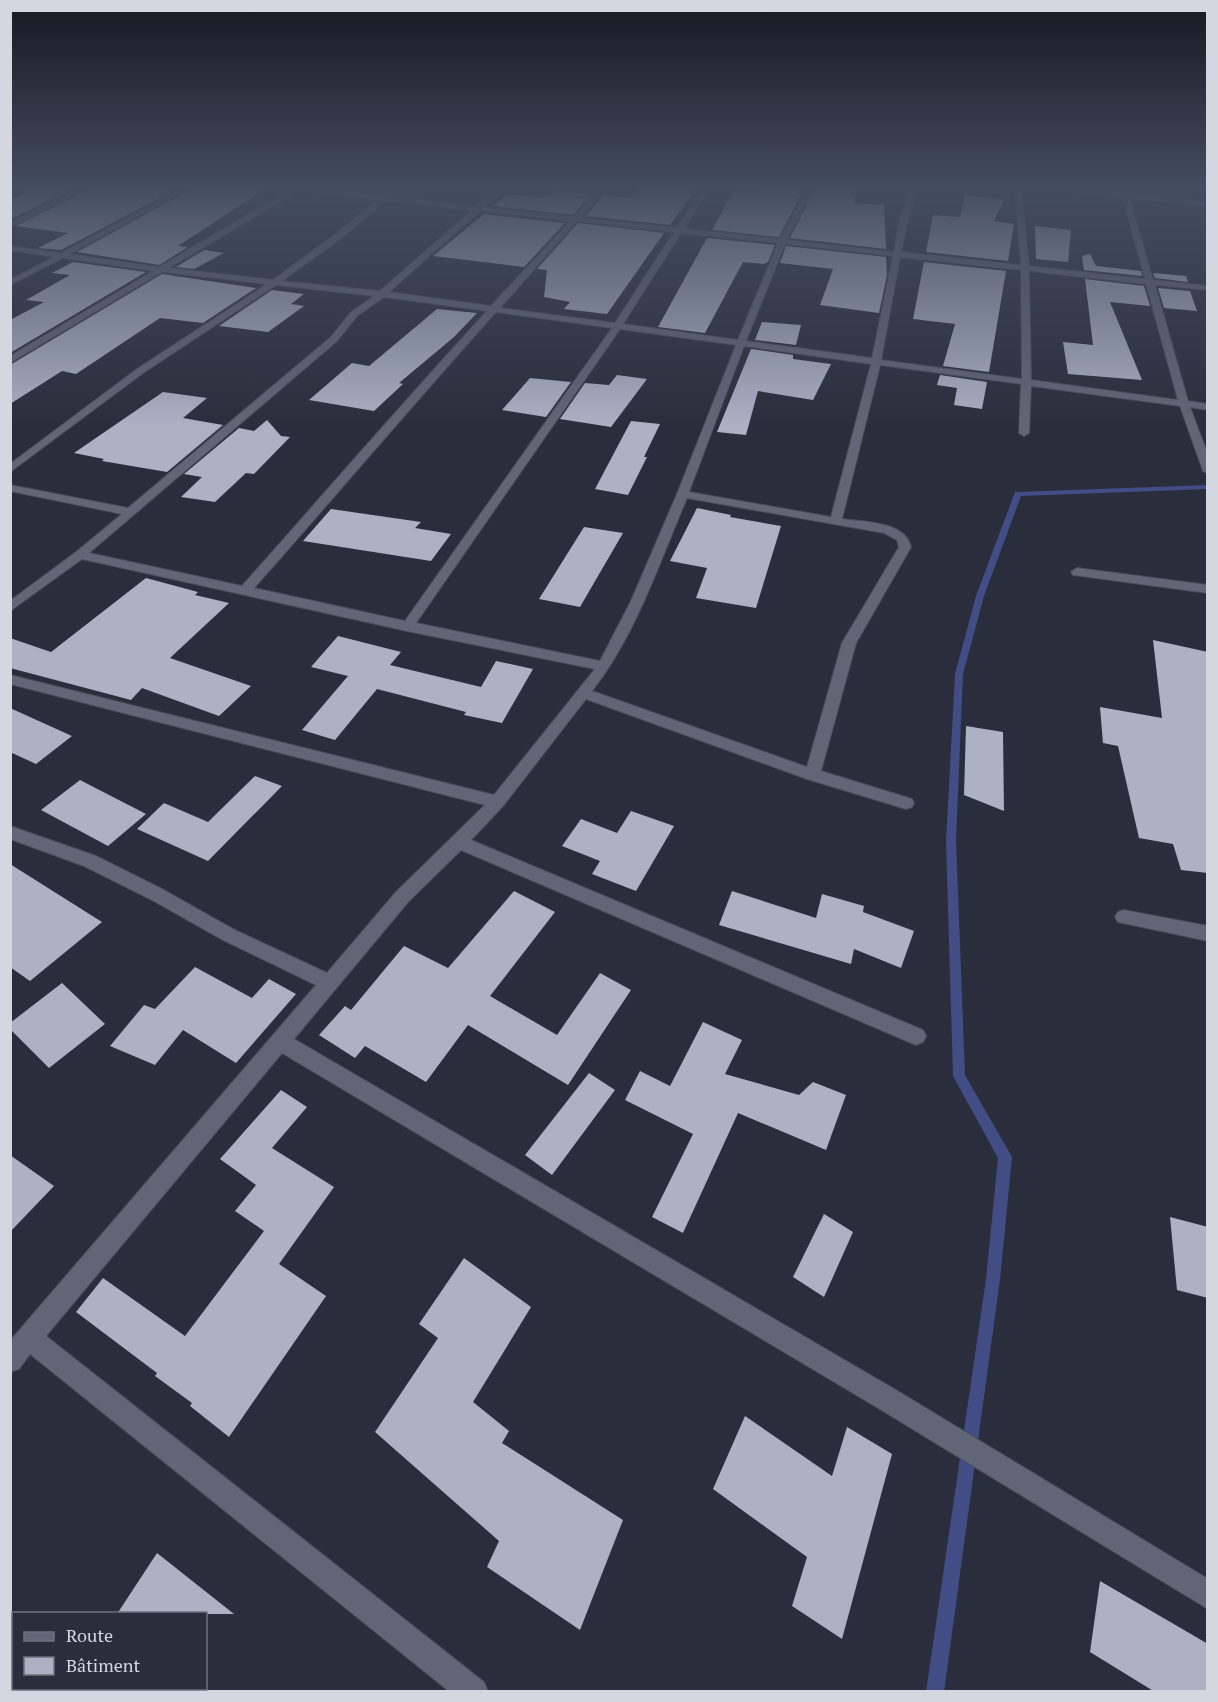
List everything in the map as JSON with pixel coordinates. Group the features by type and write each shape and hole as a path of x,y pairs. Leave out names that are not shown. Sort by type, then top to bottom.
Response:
{"street":[{"path":"10,283 37,268"},
{"path":"151,268 272,284 382,294 616,328 1208,407"},
{"path":"10,360 164,268"},
{"path":"10,469 140,371 294,268"},
{"path":"10,607 80,555 131,512 334,339 354,315 411,268"},
{"path":"247,588 345,478 399,413 531,268"},
{"path":"407,627 616,328 654,268"},
{"path":"10,1360 30,1340 281,1042 328,982 402,897 459,843 497,802 604,666 638,601 683,494 715,407 772,268"},
{"path":"836,520 876,363 895,268"},
{"path":"1024,268 1027,384 1024,433"},
{"path":"1028,268 1208,288"},
{"path":"1146,268 1184,404 1208,471"},
{"path":"10,488 131,512"},
{"path":"683,494 836,520 898,534 904,540 905,547 849,643 812,776"},
{"path":"80,555 247,588 407,627 604,666"},
{"path":"1077,572 1208,590"},
{"path":"10,679 497,802"},
{"path":"583,693 723,746 812,776 906,803"},
{"path":"10,832 90,861 158,895 227,934 328,982"},
{"path":"459,843 916,1036"},
{"path":"1124,917 1208,934"},
{"path":"281,1042 887,1399 1208,1595"},
{"path":"30,1340 474,1692"}],"building":[{"path":"61,268 120,268 146,272 10,353 10,320 44,302 26,300 70,275 52,273"},
{"path":"639,268 607,314 564,309 570,302 544,297 547,270 537,269"},
{"path":"690,268 740,268 705,333 658,327"},
{"path":"828,268 887,268 879,313 820,305 833,269"},
{"path":"923,268 983,268 1006,271 989,372 943,366 955,324 913,319"},
{"path":"1118,268 1141,271 1142,276 1084,270"},
{"path":"1153,273 1186,276 1188,282 1155,278"},
{"path":"162,274 256,288 203,323 160,318 76,374 62,371 10,404 10,365"},
{"path":"1085,279 1144,286 1150,306 1110,302 1142,380 1068,374 1063,342 1093,345"},
{"path":"1158,288 1190,291 1197,311 1164,308"},
{"path":"272,290 304,294 291,304 304,306 268,332 219,326"},
{"path":"437,309 477,313 454,337 399,383 403,384 374,411 309,400 352,363 369,366"},
{"path":"762,322 801,325 796,345 755,340"},
{"path":"751,349 793,355 793,359 831,364 813,400 758,391 746,435 717,432"},
{"path":"617,375 647,379 611,427 560,419 585,383 609,385"},
{"path":"940,375 987,382 982,409 954,405 957,388 937,385"},
{"path":"530,378 571,382 546,417 502,410"},
{"path":"163,392 207,398 183,418 223,425 167,472 102,461 104,459 74,453"},
{"path":"267,420 281,436 290,437 254,474 246,473 215,502 181,497 202,477 184,474 239,428 254,431"},
{"path":"631,421 660,424 628,495 595,489"},
{"path":"697,508 731,515 730,517 781,526 756,608 696,598 707,568 670,561"},
{"path":"331,509 421,522 415,528 451,534 431,561 303,541"},
{"path":"584,527 623,533 580,607 539,599"},
{"path":"146,578 198,592 195,595 229,603 170,658 251,686 219,716 142,688 131,700 10,668 10,638 51,652"},
{"path":"338,636 401,652 390,665 481,687 496,661 533,669 502,723 464,715 466,712 377,689 335,740 302,730 348,676 311,667"},
{"path":"1153,640 1208,652 1208,873 1181,870 1173,844 1139,838 1118,746 1103,743 1100,707 1162,718"},
{"path":"10,708 72,736 36,764 10,752"},
{"path":"966,726 1003,732 1004,811 964,795"},
{"path":"255,776 282,786 208,861 137,829 164,803 208,822"},
{"path":"80,780 146,814 108,846 41,810"},
{"path":"631,811 674,826 636,891 592,874 600,861 562,846 581,819 617,833"},
{"path":"10,864 102,922 30,981 10,967"},
{"path":"514,891 555,912 490,996 557,1035 600,973 631,990 568,1085 468,1025 426,1082 365,1046 355,1058 319,1035 345,1006 351,1010 404,946 448,968"},
{"path":"732,891 816,918 822,894 864,906 863,912 914,931 901,968 854,949 851,964 719,925"},
{"path":"195,967 252,998 269,979 296,994 236,1063 183,1030 155,1065 110,1046 144,1005 155,1009"},
{"path":"62,983 105,1024 49,1068 10,1029 10,1023"},
{"path":"703,1022 742,1040 725,1074 799,1095 813,1082 846,1095 826,1150 738,1113 683,1233 652,1217 693,1134 625,1100 640,1071 670,1086"},
{"path":"589,1073 615,1090 552,1175 525,1155"},
{"path":"281,1090 307,1107 272,1148 334,1187 279,1264 326,1296 229,1437 190,1406 192,1403 155,1376 157,1373 76,1312 103,1278 185,1336 264,1231 235,1211 256,1185 220,1159"},
{"path":"10,1155 54,1186 10,1232"},
{"path":"824,1214 853,1232 824,1297 793,1277"},
{"path":"1170,1217 1208,1227 1208,1298 1177,1290"},
{"path":"464,1258 531,1307 473,1402 509,1431 502,1443 623,1520 580,1630 487,1567 499,1541 375,1432 438,1338 419,1324"},
{"path":"745,1416 832,1476 847,1427 892,1454 842,1639 792,1606 807,1557 713,1489"},
{"path":"157,1553 234,1614 207,1614 207,1612 118,1612"},
{"path":"1100,1581 1208,1644 1208,1692 1155,1692 1090,1652"}],"waterway":[{"path":"935,1692 993,1279 1005,1157 959,1076 951,841 959,674 980,596 1018,494 1208,487"}]}
